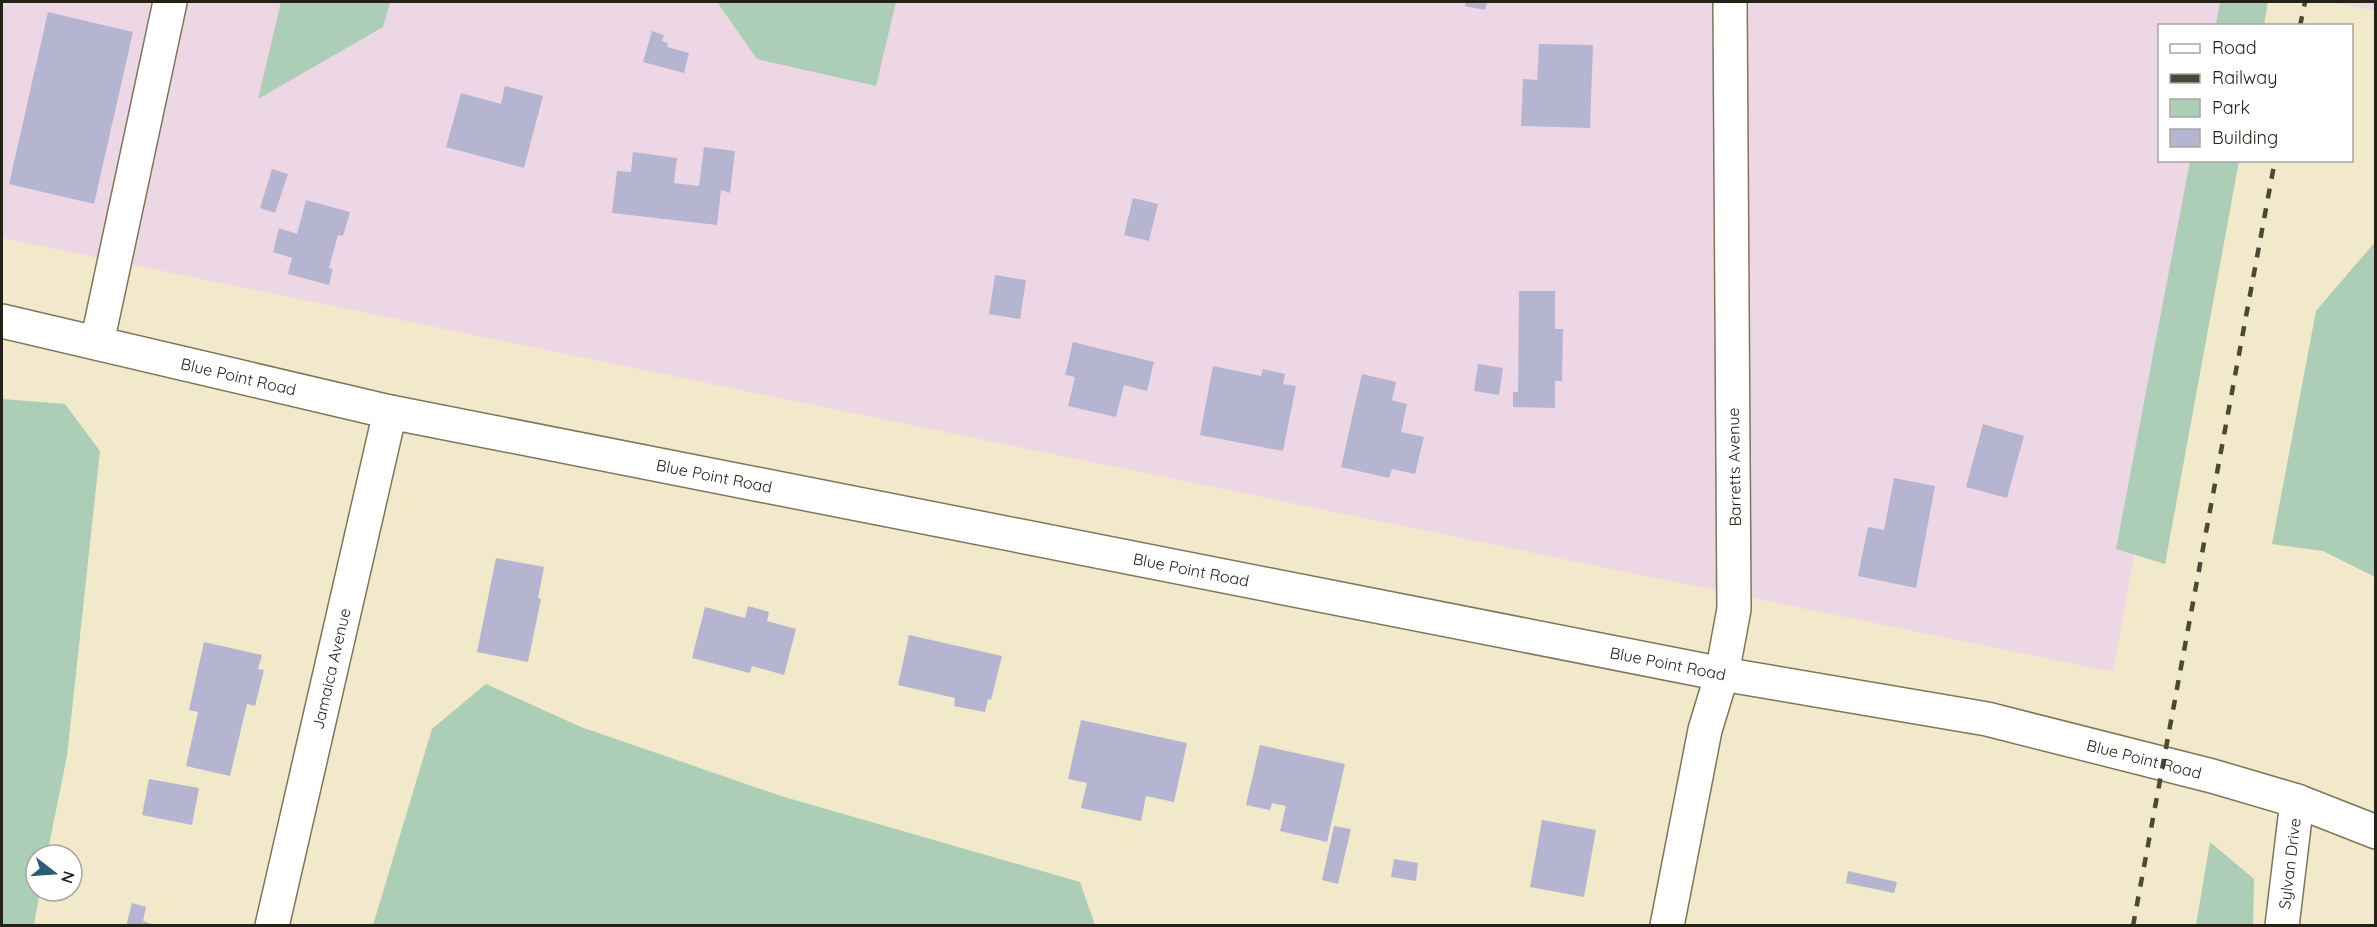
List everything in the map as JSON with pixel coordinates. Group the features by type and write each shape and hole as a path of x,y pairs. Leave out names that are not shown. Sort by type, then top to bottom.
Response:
{"street":[{"path":"97,343 170,2"},
{"name":"Barretts Avenue","path":"1667,926 1705,730 1722,674 1733,617 1735,581 1730,2"},
{"name":"Blue Point Road","path":"2,321 390,412 1722,674 1987,719 2111,749 2297,801 2376,832"},
{"name":"Jamaica Avenue","path":"272,926 390,412"},
{"name":"Sylvan Drive","path":"2282,926 2297,801"}],"shaded area":[{"path":"2,2 2235,2 2231,24 2158,24 2158,162 2206,162 2113,672 2,238"},
{"path":"2325,2 2375,2 2375,10"}],"green space":[{"path":"281,2 390,2 383,27 258,99"},
{"path":"717,2 896,2 876,86 757,59"},
{"path":"2220,2 2268,2 2264,24 2216,24"},
{"path":"2190,162 2239,162 2165,564 2116,549"},
{"path":"2375,242 2375,577 2323,551 2272,544 2316,311"},
{"path":"2,399 65,404 100,451 67,756 49,843 24,843 24,903 38,903 34,925 2,925"},
{"path":"486,684 581,727 781,796 1080,882 1095,925 373,925 432,729"},
{"path":"2210,842 2254,879 2253,925 2196,925"}],"building":[{"path":"1465,2 1487,2 1485,10 1465,6"},
{"path":"48,12 133,32 94,204 9,184"},
{"path":"652,31 664,35 662,41 668,43 667,47 689,53 684,73 643,62"},
{"path":"1539,44 1593,45 1590,128 1521,126 1523,79 1537,80"},
{"path":"505,86 543,96 524,168 446,147 461,93 501,104"},
{"path":"704,147 735,151 730,193 721,190 717,225 612,213 617,171 631,172 633,152 677,158 674,183 699,186"},
{"path":"272,169 288,174 275,213 260,208"},
{"path":"1133,198 1158,204 1149,241 1124,235"},
{"path":"306,200 350,212 343,236 338,235 329,268 333,269 329,285 288,274 292,258 273,252 279,228 297,234"},
{"path":"995,275 1026,280 1020,319 989,314"},
{"path":"1519,291 1555,291 1555,329 1563,329 1562,381 1555,381 1555,408 1513,407 1513,392 1518,392"},
{"path":"1073,342 1154,362 1147,391 1124,385 1116,417 1068,406 1075,377 1065,375"},
{"path":"1478,364 1503,368 1499,395 1474,391"},
{"path":"1213,366 1261,376 1263,369 1285,374 1283,384 1296,386 1283,451 1200,435"},
{"path":"1362,374 1396,382 1392,400 1407,404 1401,432 1424,437 1415,474 1392,469 1389,478 1341,467"},
{"path":"1983,424 2024,436 2007,498 1966,487"},
{"path":"1894,478 1935,486 1916,588 1858,576 1868,527 1884,530"},
{"path":"496,558 544,567 538,598 541,599 528,662 477,652"},
{"path":"748,606 769,612 767,621 796,629 784,675 752,666 750,673 692,658 705,607 745,618"},
{"path":"909,635 1002,656 991,700 988,699 985,712 954,706 955,698 898,685"},
{"path":"204,642 262,655 258,669 264,670 255,706 247,704 230,776 186,766 198,712 189,710"},
{"path":"1081,720 1187,743 1174,802 1146,796 1141,821 1081,808 1087,783 1068,779"},
{"path":"1260,745 1345,764 1327,842 1280,831 1286,806 1272,803 1270,810 1246,805"},
{"path":"149,779 199,788 192,825 142,815"},
{"path":"1542,820 1596,830 1584,897 1530,887"},
{"path":"1334,826 1351,829 1338,884 1322,880"},
{"path":"1394,859 1418,863 1416,881 1391,877"},
{"path":"1848,871 1897,882 1894,893 1846,883"},
{"path":"132,903 146,907 143,921 157,926 126,926"}],"railway":[{"path":"2300,24 2305,2"},
{"path":"2133,926 2275,162"}]}
